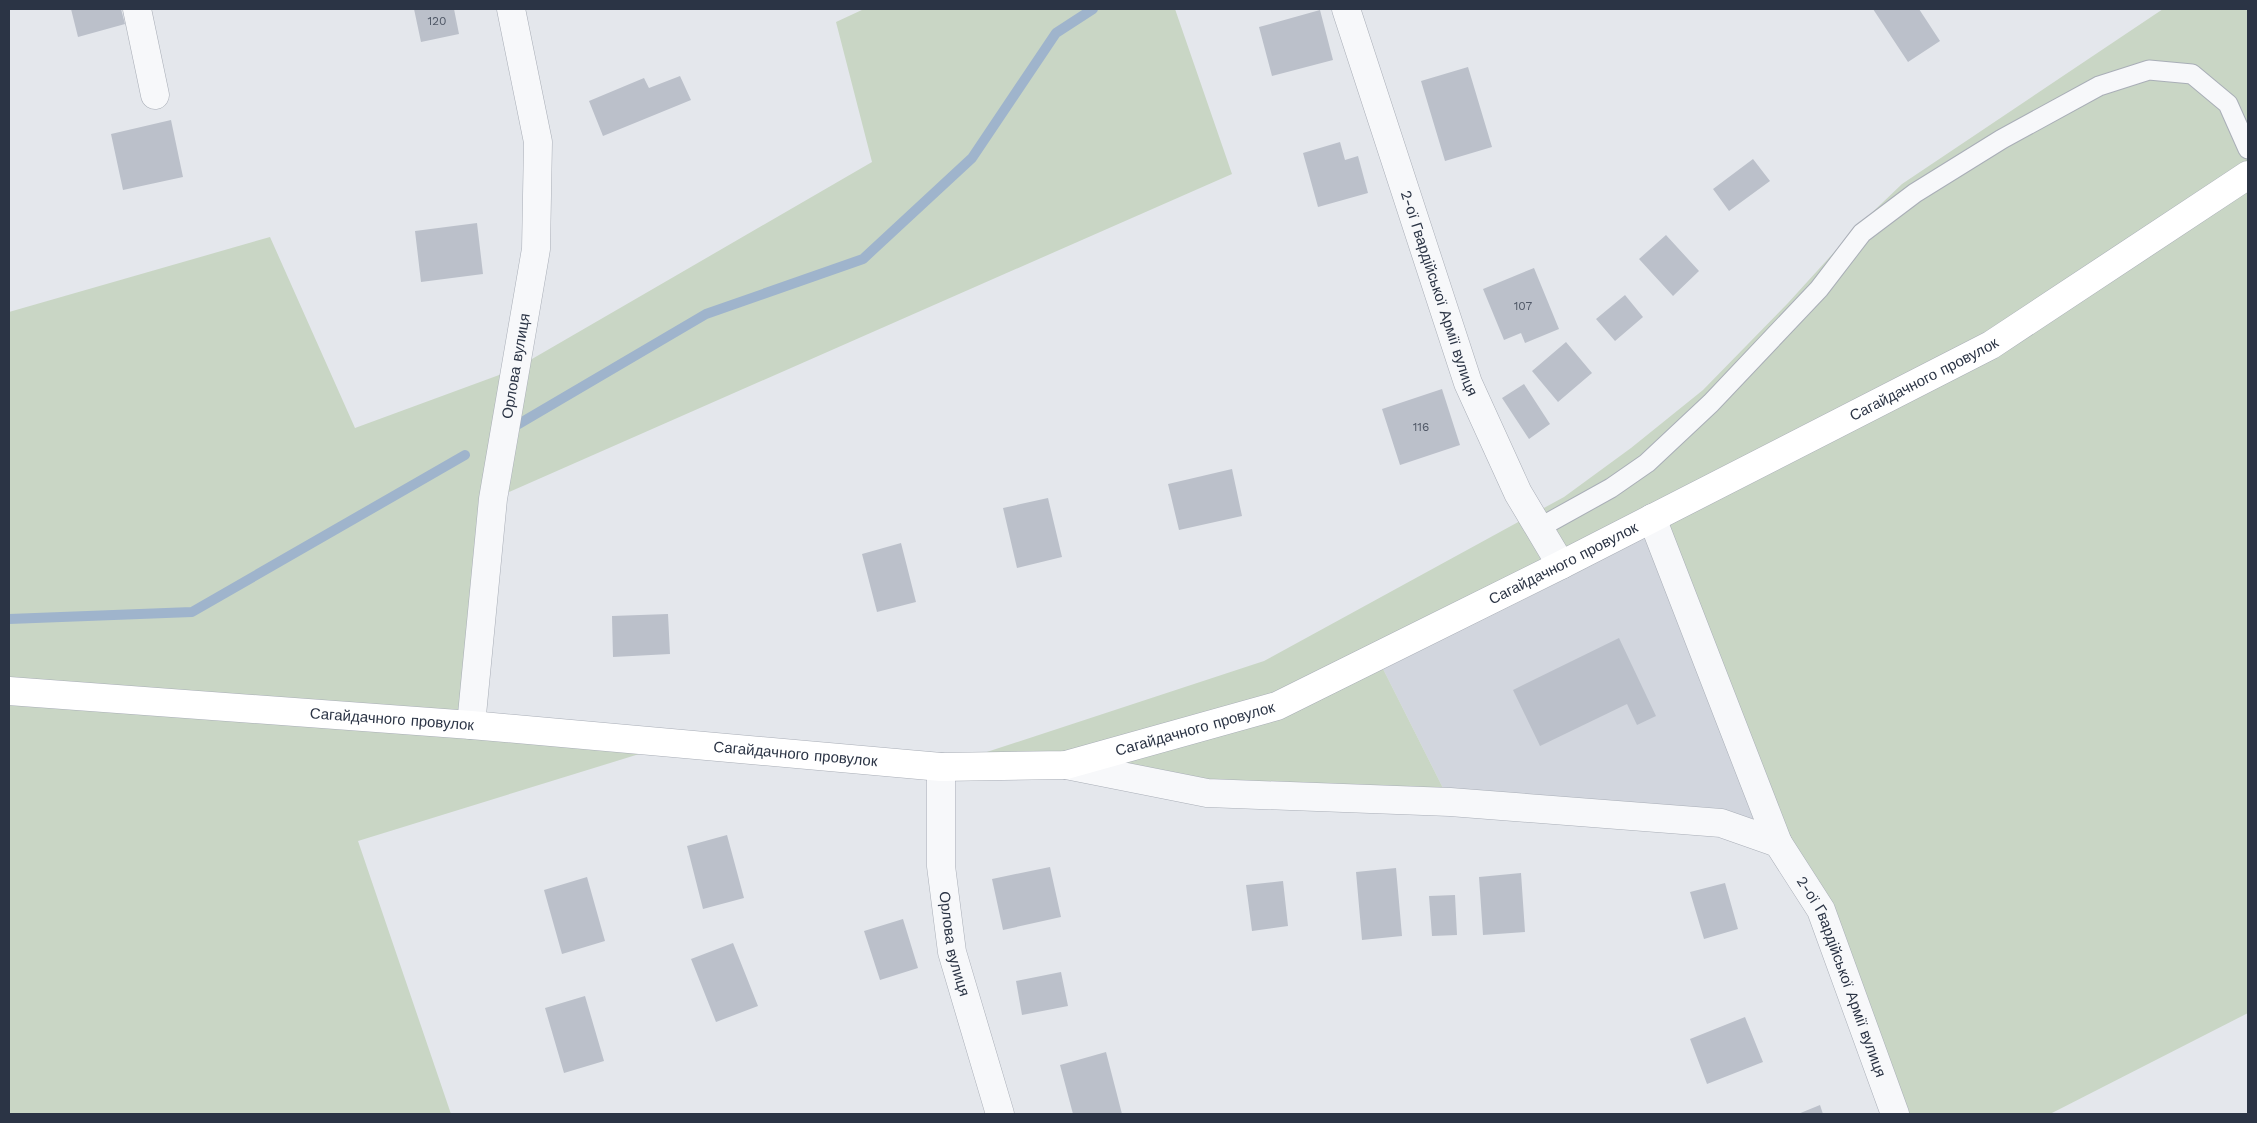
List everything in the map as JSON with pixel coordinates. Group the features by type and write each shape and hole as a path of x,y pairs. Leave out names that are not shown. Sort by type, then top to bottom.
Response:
{"street":[{"path":"136,9 155,95"},
{"name":"Орлова вулиця","path":"471,725 493,499 536,250 538,142 511,9"},
{"name":"2-ої Гвардійської Армії вулиця","path":"1346,9 1468,383 1518,493 1561,565"},
{"name":"Сагайдачного провулок","path":"9,691 471,725 941,767 1066,765 1277,706 1561,565 1991,346 2248,175"},
{"name":"2-ої Гвардійської Армії вулиця","path":"1652,518 1778,843 1821,910 1895,1114"},
{"path":"1066,765 1207,793 1450,802 1721,823 1778,843"},
{"name":"Орлова вулиця","path":"941,767 941,866 952,952 1000,1114"}],"lane":[{"path":"1539,528 1611,488 1647,463 1711,403 1819,289 1862,233 1915,193 2002,139 2099,86 2149,70 2192,74 2228,104 2248,149"}],"shaded area":[{"path":"1652,518 1778,843 1450,802 1377,657"}],"green space":[{"path":"864,9 1175,9 1232,174 493,499 471,725 678,742 358,841 451,1114 9,1114 9,312 270,237 355,428 513,370 872,162 836,22"},
{"path":"2163,9 2248,9 2248,1013 2050,1114 1891,1114 1652,518 1377,657 1450,802 1207,793 1066,765 941,767 1264,661 1564,497 1631,448 1703,390 1788,303 1857,227 1902,184"}],"building":[{"path":"71,9 121,9 125,24 78,37"},
{"path":"414,9 454,9 459,34 421,42"},
{"path":"1873,9 1919,9 1940,41 1908,62"},
{"path":"1320,10 1333,60 1272,76 1259,27"},
{"path":"1468,67 1492,147 1445,161 1421,81"},
{"path":"680,76 691,100 603,136 589,101 644,78 649,88"},
{"path":"171,120 183,177 123,190 111,134"},
{"path":"1340,142 1345,160 1358,156 1368,193 1318,207 1303,153"},
{"path":"1753,159 1770,181 1729,211 1713,189"},
{"path":"477,223 483,274 421,282 415,231"},
{"path":"1666,235 1699,271 1673,296 1639,259"},
{"path":"1534,268 1559,329 1525,343 1521,333 1504,340 1483,289"},
{"path":"1625,295 1643,317 1615,341 1596,319"},
{"path":"1566,342 1592,373 1558,402 1532,371"},
{"path":"1524,384 1550,424 1529,439 1502,398"},
{"path":"1442,389 1460,445 1400,465 1382,409"},
{"path":"1232,469 1242,516 1179,530 1168,484"},
{"path":"1048,498 1062,557 1017,568 1003,508"},
{"path":"901,543 916,602 877,612 862,554"},
{"path":"668,614 670,654 613,657 612,616"},
{"path":"1619,638 1656,716 1637,725 1627,704 1540,746 1513,690"},
{"path":"727,835 744,898 703,909 687,846"},
{"path":"1050,867 1061,917 1003,930 992,879"},
{"path":"1396,868 1402,936 1362,940 1356,872"},
{"path":"1521,873 1525,932 1483,935 1479,877"},
{"path":"587,877 605,941 562,954 544,890"},
{"path":"1283,881 1288,926 1252,931 1246,885"},
{"path":"1725,883 1738,929 1704,939 1690,892"},
{"path":"1455,895 1457,935 1432,936 1429,896"},
{"path":"903,919 918,968 880,980 864,931"},
{"path":"733,943 758,1006 716,1022 691,959"},
{"path":"1061,972 1068,1006 1022,1015 1016,981"},
{"path":"585,996 604,1061 564,1073 545,1008"},
{"path":"1745,1017 1763,1062 1707,1084 1690,1039"},
{"path":"1106,1052 1122,1114 1073,1114 1060,1065"},
{"path":"1820,1105 1823,1114 1798,1114"}],"waterway":[{"path":"517,425 706,314 863,259 972,158 1056,33 1093,9"},
{"path":"9,619 192,612 465,455"}]}
